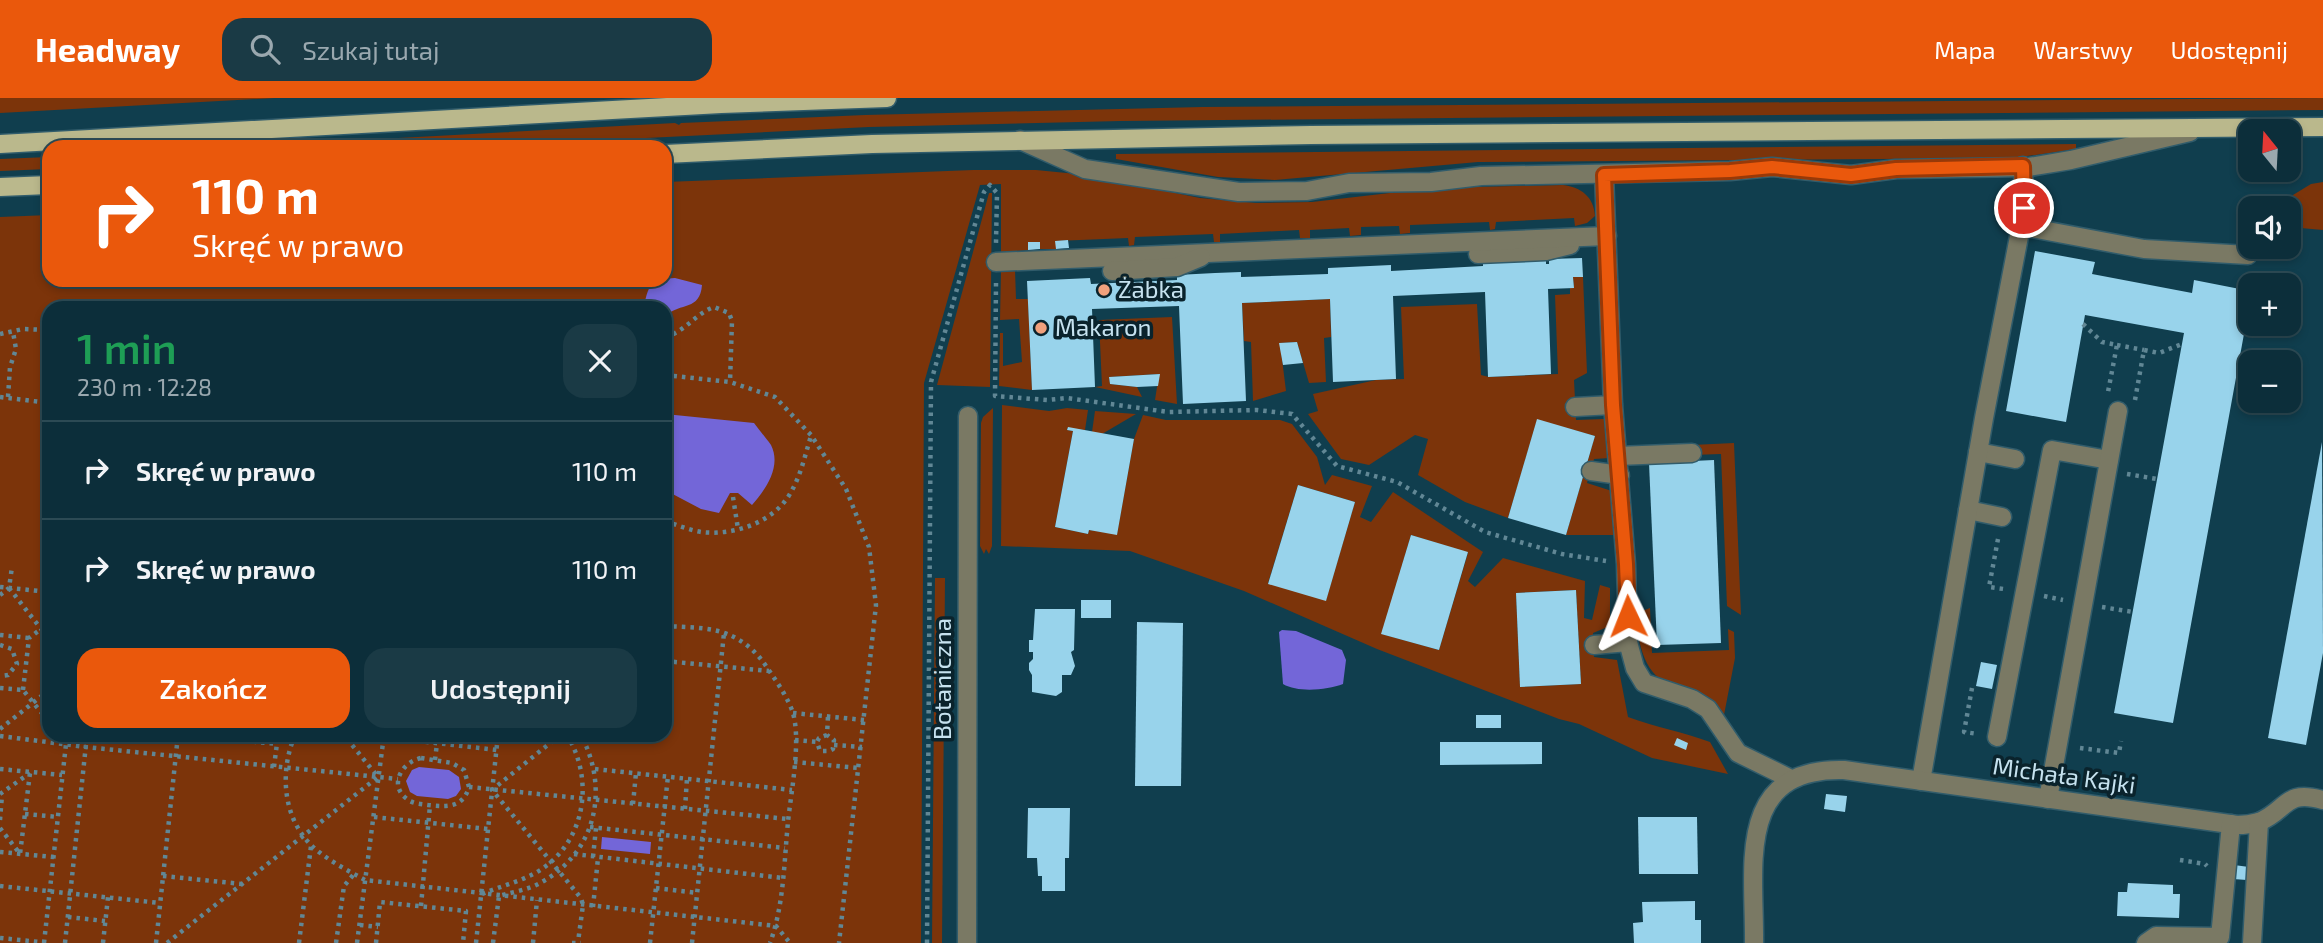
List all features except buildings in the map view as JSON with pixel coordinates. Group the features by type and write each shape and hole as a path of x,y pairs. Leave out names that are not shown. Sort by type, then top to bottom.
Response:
{"main road":[{"path":"72,140 721,104 887,98"},
{"path":"672,154 872,144 1325,135 2323,127"},
{"path":"0,144 42,142"},
{"path":"0,187 42,185"}],"street":[{"path":"1020,141 1085,169 1239,192 1307,191 1349,183 1431,182 1481,176 1604,175 1772,167 1851,175 1896,169 2023,166 2071,160 2213,127"},
{"path":"1921,781 1978,452 2024,208 2023,166"},
{"path":"1604,175 1613,405 1626,564 1628,642 1635,668 1644,683 1692,699 1707,709 1738,753 1791,779 1774,793 1762,808 1757,824 1754,943"},
{"path":"2021,226 2144,249 2238,254"},
{"path":"996,262 1607,236"},
{"path":"1478,254 1546,251 1607,236"},
{"path":"1112,271 1177,267 1214,253"},
{"path":"1575,407 1613,405"},
{"path":"2048,799 2118,411"},
{"name":"Botaniczna","path":"967,943 968,416"},
{"path":"1997,737 2052,450 2108,465"},
{"path":"1978,452 2015,459"},
{"path":"1618,456 1692,453"},
{"path":"1591,471 1619,475"},
{"path":"1968,510 2001,517"},
{"path":"1594,645 1628,642"},
{"name":"Michała Kajki","path":"1791,779 1824,770 1843,770 2231,824 2259,822"},
{"path":"2252,943 2259,822 2300,796 2323,800"},
{"path":"2146,943 2156,936 2220,937 2231,824"}],"path":[{"path":"927,943 931,383 984,192 990,185 997,193 995,396 1047,400 1067,398 1168,412 1257,410 1292,414 1337,466 1397,482 1485,532 1562,554 1626,564"},
{"path":"672,334 682,330 705,310 714,307 729,313 732,321 730,382"},
{"path":"2083,324 2102,342 2159,353 2182,344"},
{"path":"0,334 23,329 42,330"},
{"path":"8,397 10,367 16,349 13,332"},
{"path":"2117,345 2105,408 2132,414 2144,350"},
{"path":"672,376 730,382 775,397 811,435 846,489 869,547 876,605 838,942"},
{"path":"0,397 42,402"},
{"path":"672,523 702,532 738,529 755,524 785,501 797,480 811,435"},
{"path":"2108,465 2157,479"},
{"path":"733,496 738,529"},
{"path":"1989,587 1995,555"},
{"path":"0,595 9,588 12,567"},
{"path":"0,586 42,591"},
{"path":"9,588 41,629 29,638 2,635 1,645 15,654 17,664"},
{"path":"672,627 716,630 740,639 760,656 780,685 793,713 795,740 792,790 783,878 776,926 770,943"},
{"path":"692,943 724,633"},
{"path":"29,638 23,690 42,714"},
{"path":"672,662 770,671"},
{"path":"17,664 26,664"},
{"path":"0,676 8,675 17,664"},
{"path":"0,688 23,690"},
{"path":"1964,732 1972,688"},
{"path":"0,729 42,696"},
{"path":"793,713 864,720"},
{"path":"827,735 828,716"},
{"path":"817,742 819,738 827,735"},
{"path":"825,752 833,749 834,745 834,740 827,735"},
{"path":"0,736 42,741"},
{"path":"795,740 817,742"},
{"path":"2105,750 2119,753 2121,741"},
{"path":"50,742 398,779"},
{"path":"65,943 86,742"},
{"path":"156,943 177,742"},
{"path":"257,742 277,744 274,767"},
{"path":"292,742 285,768 285,788 288,803 303,836 311,846 365,880 776,926 790,943"},
{"path":"350,742 378,777"},
{"path":"358,943 383,742"},
{"path":"429,742 497,750"},
{"path":"376,943 380,902 466,911 463,942 476,943 498,742"},
{"path":"492,790 551,742"},
{"path":"481,894 528,876 550,862 574,832 580,818 584,778 580,761 570,742"},
{"path":"584,742 595,769 597,801 593,827 593,907"},
{"path":"817,742 821,751 825,752"},
{"path":"435,760 437,743"},
{"path":"44,943 66,744"},
{"path":"834,745 862,747"},
{"path":"823,765 825,752"},
{"path":"414,760 435,760 460,765 468,775 469,788 465,797 456,805 430,805 409,801 400,791 398,779 403,768 414,760"},
{"path":"794,762 859,768"},
{"path":"0,769 62,775"},
{"path":"595,769 792,790"},
{"path":"0,820 1,794 30,773"},
{"path":"20,854 30,773"},
{"path":"633,804 636,773"},
{"path":"650,943 668,776"},
{"path":"167,943 378,777"},
{"path":"685,809 687,778"},
{"path":"469,788 788,819"},
{"path":"492,790 581,898 583,905 577,943"},
{"path":"421,906 430,805"},
{"path":"25,814 58,817"},
{"path":"374,817 488,829"},
{"path":"593,827 785,848"},
{"path":"499,897 538,884 557,872 593,827"},
{"path":"0,828 20,854"},
{"path":"299,943 311,846"},
{"path":"0,852 54,857"},
{"path":"574,854 783,878"},
{"path":"336,943 344,886 354,874"},
{"path":"163,876 242,884"},
{"path":"0,886 160,903"},
{"path":"656,888 698,893"},
{"path":"103,943 108,897"},
{"path":"493,943 499,897"},
{"path":"533,943 537,900"},
{"path":"68,917 106,921"},
{"path":"360,925 378,927"},
{"path":"0,938 50,943"}],"shaded area":[{"path":"0,98 275,98 0,113"},
{"path":"2323,98 2323,110 1121,121 869,127 604,140 360,140 865,115 1202,107"},
{"path":"2076,144 2076,149 2014,158 1478,162 1275,180 1218,177 1116,159 1116,154"},
{"path":"42,157 42,169 0,171 0,159"},
{"path":"1036,170 1087,175 1200,198 1256,203 1312,202 1433,188 1563,185 1585,194 1592,203 1595,216 1587,223 1575,226 1574,218 1496,222 1495,229 1490,230 1489,222 1410,225 1410,233 1400,234 1399,226 1361,227 1361,235 1350,236 1349,228 1310,230 1310,238 1300,238 1299,230 1220,234 1220,242 1214,242 1213,234 1135,237 1134,245 1129,246 1128,238 1056,241 1056,249 1040,249 1040,242 1028,242 1028,250 1001,252 1001,184 980,185 924,383 921,943 0,943 0,217 42,215 42,287 672,287 672,182"},
{"path":"2323,182 2323,230 2301,228 2301,196 2291,196 2311,184"},
{"path":"989,193 992,193 990,387 937,385"},
{"path":"1015,270 1016,299 1028,299 1032,390 999,386 1000,333 1003,333 1003,366 1022,362 1019,319 1000,320 1001,271"},
{"path":"1573,277 1583,277 1587,373 1574,380 1576,420 1604,419 1610,458 1594,459 1587,483 1615,492 1615,535 1566,535 1595,436 1537,420 1508,518 1465,502 1418,475 1428,439 1415,435 1369,465 1341,459 1308,414 1318,411 1313,394 1376,380 1404,379 1401,307 1477,304 1481,375 1489,377 1558,374 1555,295 1570,294 1570,288 1574,288"},
{"path":"672,278 702,285 698,299 672,312 672,301 645,301 650,287 672,287"},
{"path":"1330,299 1331,337 1324,338 1326,382 1309,383 1297,342 1280,343 1286,391 1253,401 1251,342 1244,341 1242,303"},
{"path":"1172,317 1177,404 1155,400 1159,374 1109,377 1110,384 1137,387 1142,397 1095,387 1102,386 1099,320"},
{"path":"1002,405 1049,411 1067,408 1088,410 1085,430 1067,428 1073,431 1055,527 1088,534 1089,530 1117,534 1134,439 1143,415 1166,420 1280,420 1292,424 1317,457 1325,485 1332,475 1372,486 1360,517 1371,522 1393,492 1483,552 1468,581 1475,587 1503,558 1585,581 1584,618 1592,620 1600,585 1610,588 1610,626 1593,633 1594,657 1617,660 1628,717 1710,742 1728,774 1652,758 1579,724 1559,719 1377,649 1244,591 1130,551 1001,546","holes":["1298,485 1355,502 1326,600 1268,583","1411,535 1468,553 1439,650 1382,634","1576,590 1581,684 1520,687 1516,593"]},
{"path":"993,408 992,546 989,554 986,549 984,554 980,546 981,423 983,417"},
{"path":"1095,411 1136,414 1102,434 1092,432"},
{"path":"672,415 754,423 774,453 773,470 767,485 752,505 738,493 730,493 719,513 701,509 672,494"},
{"path":"1734,443 1741,615 1727,606 1721,454 1692,455 1692,445"},
{"path":"935,578 945,578 942,943 932,943"},
{"path":"1650,608 1652,653 1729,650 1728,629 1734,632 1735,658 1724,715 1704,695 1668,683 1652,672 1640,643 1637,622 1637,613"},
{"path":"1296,631 1342,650 1346,660 1343,684 1313,690 1296,689 1283,684 1279,632"},
{"path":"419,767 449,770 459,777 461,789 456,796 448,799 417,796 410,792 406,781 412,770"},
{"path":"602,837 651,842 650,854 601,849"}],"place":[{"name":"Żabka","path":"1104,290"},
{"name":"Makaron","path":"1041,328"}],"route":[{"path":"1628,616 1613,405 1604,175 1772,167 1851,175 1896,169 2023,166 2024,208"}]}
